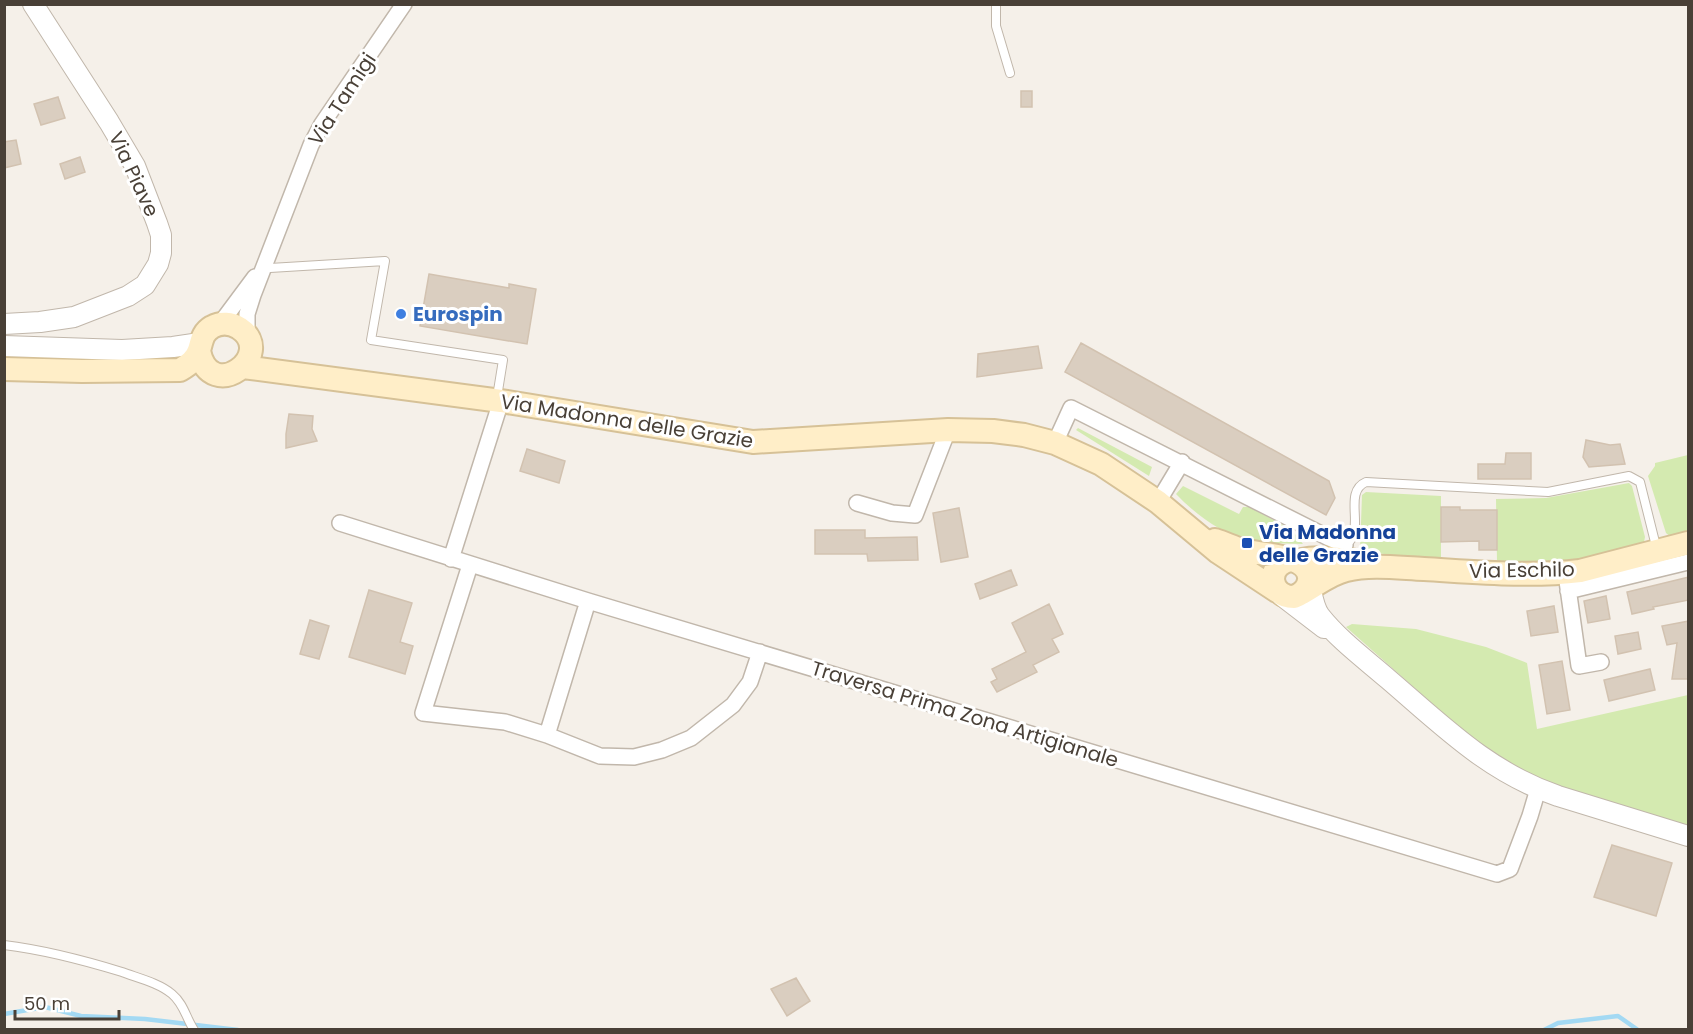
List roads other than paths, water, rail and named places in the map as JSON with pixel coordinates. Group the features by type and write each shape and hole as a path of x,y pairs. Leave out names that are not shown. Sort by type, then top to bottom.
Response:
{"main road":[{"path":"4,369 180,370 192,362 208,330 220,324 226,324 238,327 248,338 282,361 426,392"},
{"path":"82,371 127,379 184,382 212,372 228,375 243,367 250,354 248,338"},
{"path":"199,347 201,359 212,372"},
{"path":"243,367 426,392"},
{"name":"Via Madonna delle Grazie","path":"426,392 499,401 753,442 948,430 1024,435 1055,443 1101,464 1158,502 1196,532"},
{"path":"1196,532 1243,551 1293,560 1305,567 1296,590"},
{"path":"1196,532 1218,552 1296,590"},
{"name":"Via Eschilo","path":"1388,567 1509,573 1567,582 1658,551 1689,543"},
{"path":"1315,557 1336,558 1388,567 1348,570 1296,590 1274,586 1272,574 1279,564 1315,557"}],"street":[{"name":"Via Piave","path":"4,324 74,317 128,296 145,285 158,264 161,253 157,223 135,166 33,4"},
{"name":"Via Tamigi","path":"264,265 311,145 322,124 404,4"},
{"path":"220,324 264,265"},
{"path":"248,338 247,314 264,265"},
{"path":"4,346 122,350 199,347"},
{"path":"451,559 499,401"},
{"path":"1055,443 1071,408 1345,545"},
{"path":"857,503 892,513 915,514 948,430"},
{"path":"1158,502 1182,462"},
{"name":"Traversa Prima Zona Artigianale","path":"340,524 588,601 1497,874 1510,868 1538,789"},
{"path":"1601,662 1579,666 1567,582 1689,562"},
{"path":"470,565 423,713 505,722 547,735 600,756 634,757 662,750 691,738 733,705 750,682 760,652"},
{"path":"1296,590 1314,621 1340,637"},
{"path":"1296,590 1340,637 1468,747 1504,772 1538,789 1689,836"},
{"path":"547,735 588,601"}],"lane":[{"path":"996,4 996,26 1010,73"},
{"path":"264,265 270,268 385,261 371,340 504,360 499,401"},
{"path":"1345,545 1353,537 1356,493 1366,482 1548,492 1629,476 1640,482 1658,551"},
{"path":"4,945 75,957 135,976 173,994 182,1004 194,1029"}],"waterway":[{"path":"4,1014 45,1007 81,1016 145,1019 238,1030"},
{"path":"1544,1030 1558,1023 1618,1016 1638,1030"}],"place":[{"name":"Eurospin","path":"401,314"},
{"name":"Via Madonna delle Grazie","path":"1247,543"}]}
